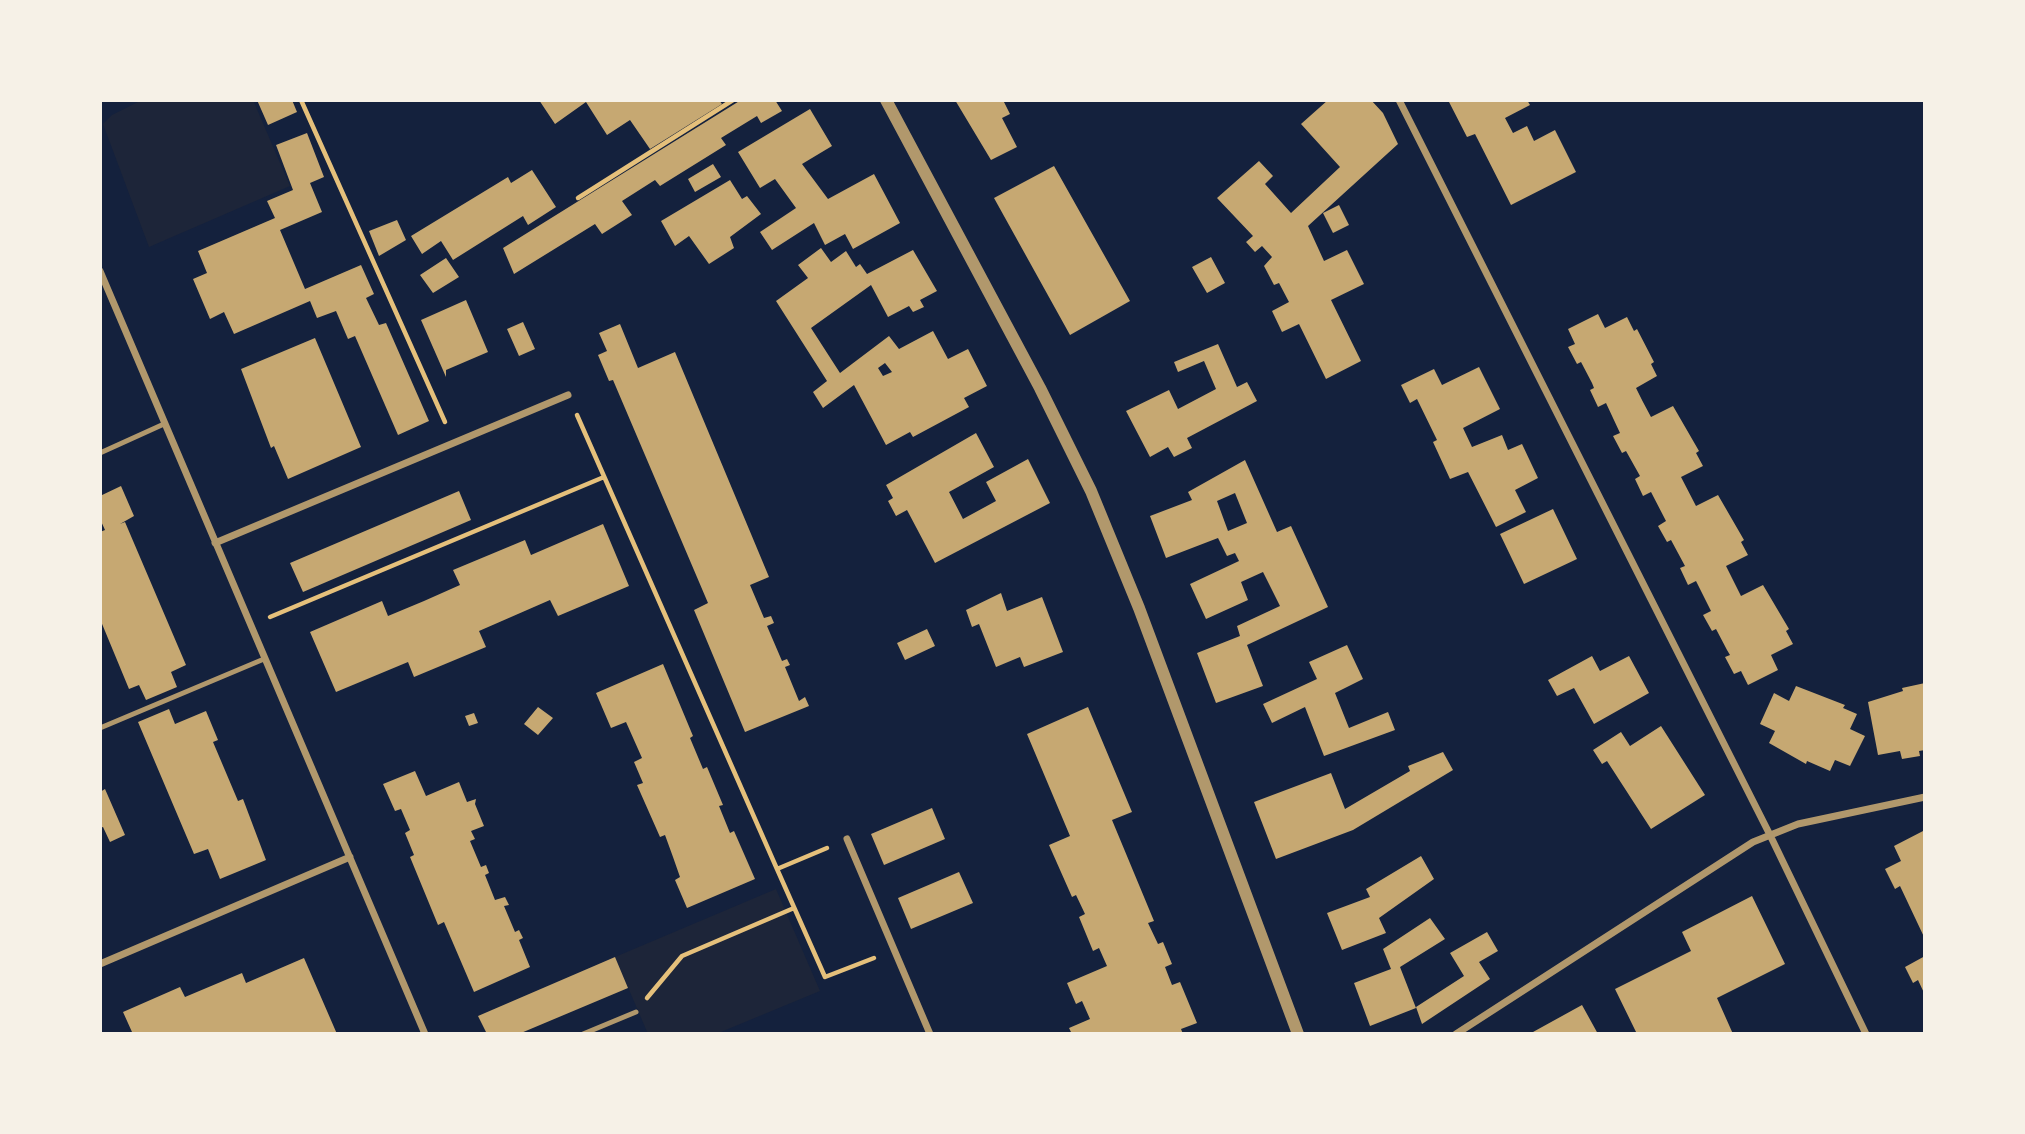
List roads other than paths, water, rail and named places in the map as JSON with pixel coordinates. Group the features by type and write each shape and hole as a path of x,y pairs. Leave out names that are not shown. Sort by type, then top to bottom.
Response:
{"street":[{"path":"886,100 1040,388 1091,491 1139,608 1298,1034"},
{"path":"1399,100 1770,835 1866,1034"},
{"path":"100,271 425,1034"},
{"path":"215,543 568,395"},
{"path":"1457,1034 1706,871 1770,835 1830,815 1925,797"},
{"path":"847,839 930,1034"},
{"path":"100,964 350,857"}],"lane":[{"path":"100,453 164,424"},
{"path":"100,728 264,659"},
{"path":"583,1034 636,1012"}]}
